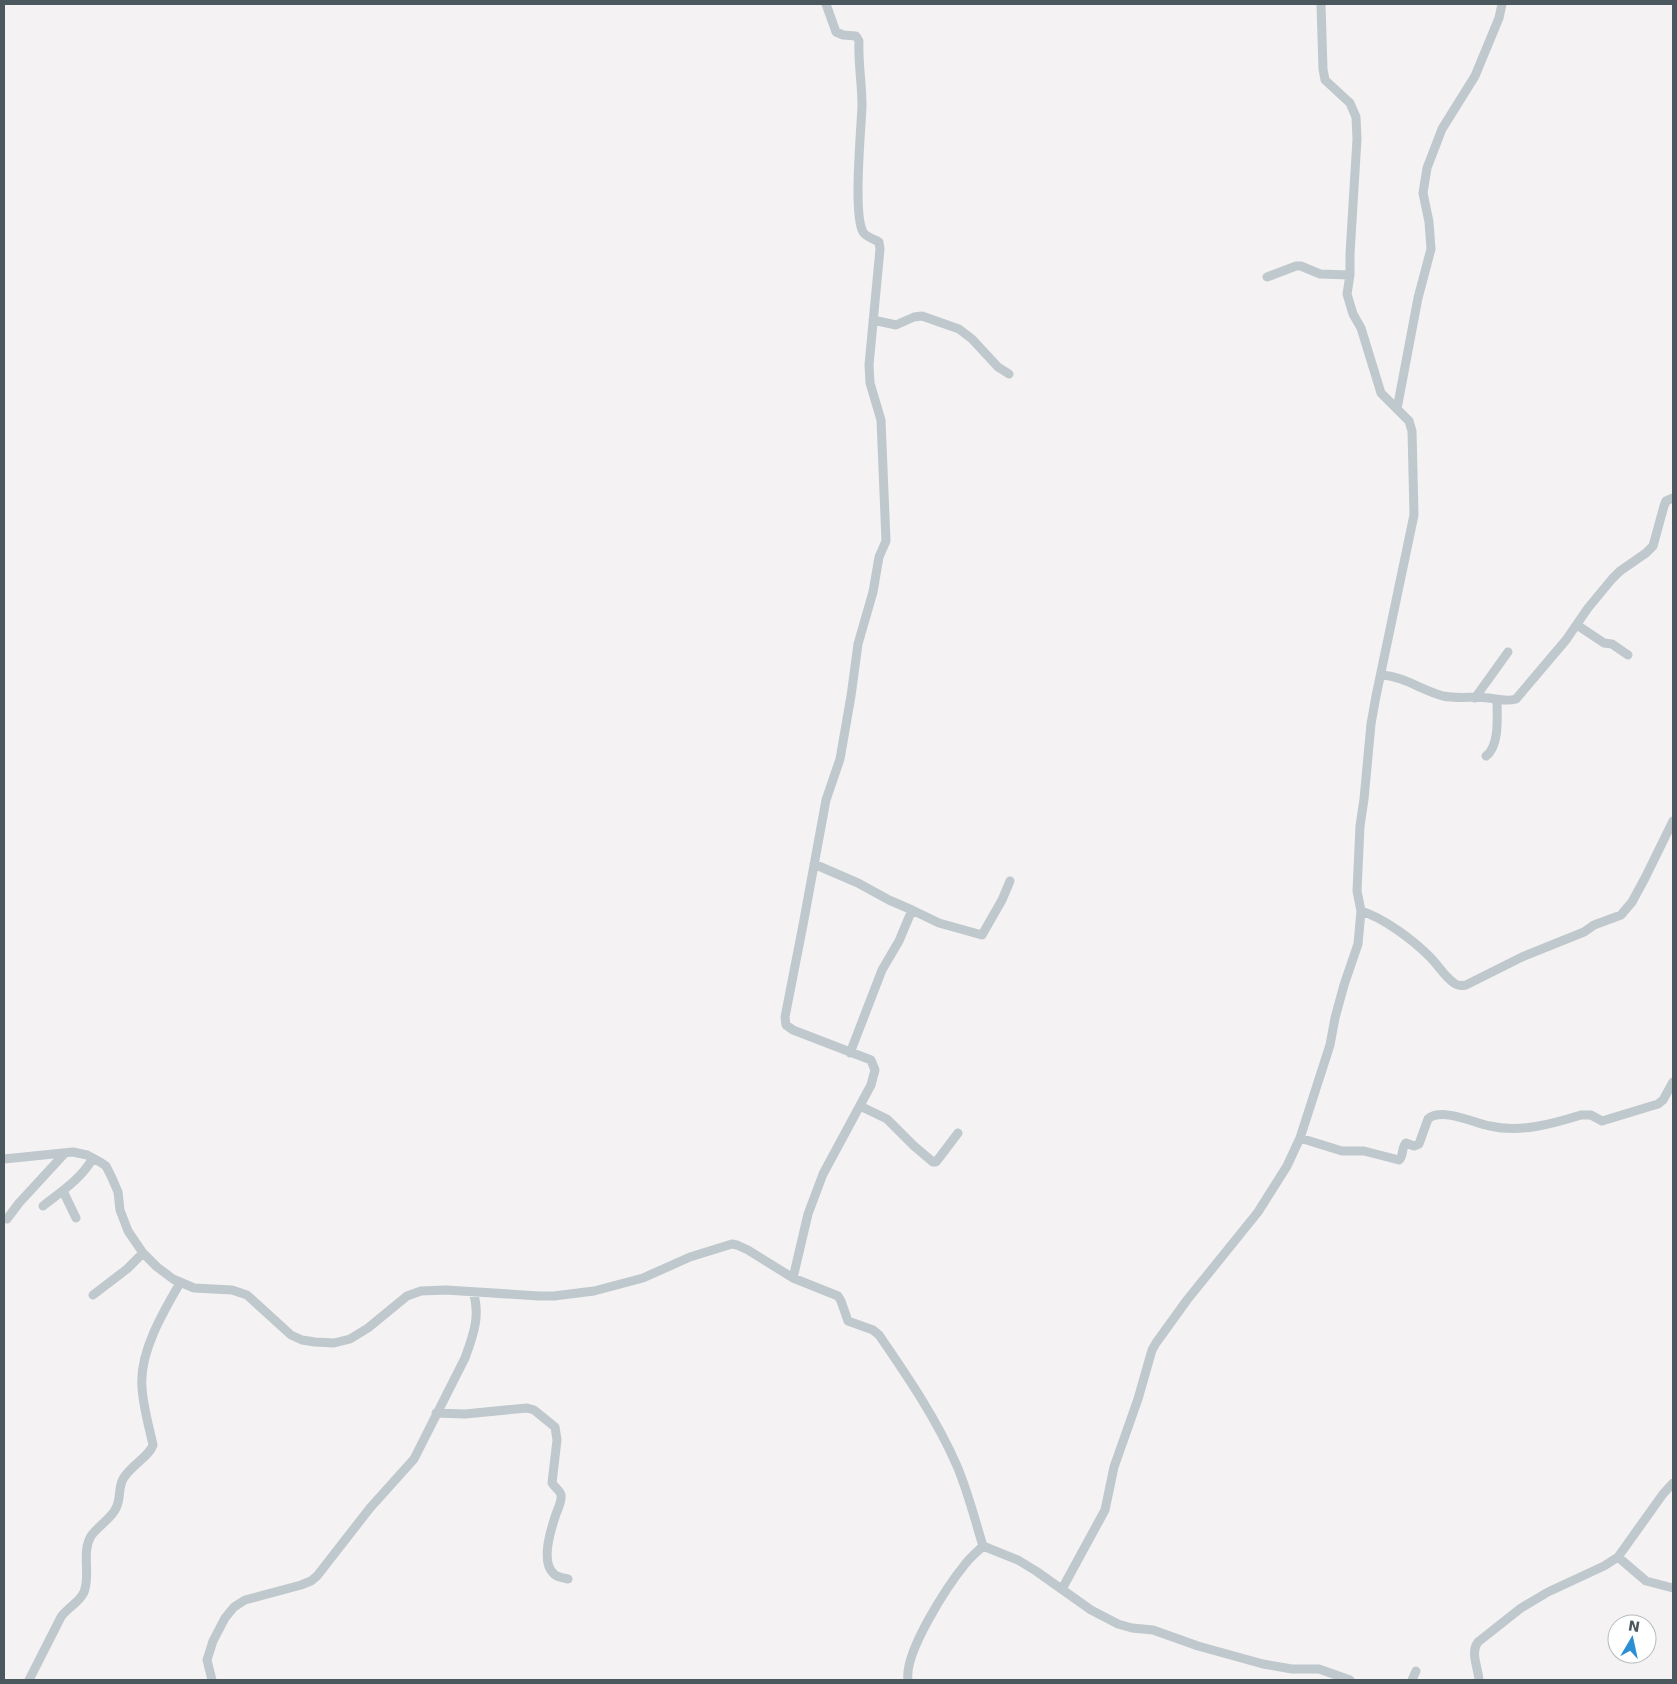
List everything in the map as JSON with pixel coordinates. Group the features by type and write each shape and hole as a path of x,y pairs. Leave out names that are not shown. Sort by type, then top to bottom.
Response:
{"street":[{"path":"793,1278 806,1221 823,1174 871,1085 875,1070 871,1060 793,1030 786,1025 785,1017 826,800 840,759 858,644 873,592 879,557 886,540 880,420 870,383 868,365 880,249 879,242 862,232 860,219 858,193 862,105 859,41 856,36 843,35 836,32 826,4"},
{"path":"1062,1589 1105,1510 1114,1467 1138,1398 1152,1350 1187,1300 1258,1212 1287,1166 1300,1138 1330,1044 1344,985 1358,944 1361,912 1357,891 1360,826 1371,724 1414,506 1411,468 1412,431 1409,421 1381,393 1374,376 1361,328 1353,314 1347,294 1350,275 1357,140 1356,117 1350,103 1325,80 1323,69 1322,4"},
{"path":"1397,409 1416,308 1430,249 1429,222 1423,193 1427,168 1442,129 1475,76 1499,18 1502,4"},
{"path":"1267,277 1296,266 1301,266 1320,274 1350,275"},
{"path":"873,320 896,325 914,317 922,316 959,329 972,339 998,367 1009,374"},
{"path":"1381,675 1400,679 1443,696 1497,700 1516,699 1554,655 1588,608 1620,570 1646,553 1653,546 1666,501 1673,498"},
{"path":"1577,625 1604,643 1612,644 1628,655"},
{"path":"1475,698 1508,652"},
{"path":"1486,756 1491,752 1494,745 1497,700"},
{"path":"1361,912 1370,914 1417,944 1455,983 1466,985 1522,957 1621,915 1632,902 1673,821"},
{"path":"814,864 858,883 889,900 939,923 982,935 1010,881"},
{"path":"850,1053 882,970 899,941 912,910"},
{"path":"1300,1138 1342,1151 1364,1151 1399,1160 1404,1145 1414,1146 1419,1144 1428,1119 1436,1114 1449,1115 1490,1126 1521,1129 1581,1115 1591,1115 1602,1121 1635,1109 1658,1104 1663,1100 1673,1082"},
{"path":"860,1106 887,1118 914,1146 933,1162 936,1162 958,1134"},
{"path":"8,1219 19,1203 65,1153"},
{"path":"4,1158 80,1153 93,1158 106,1166 118,1192 120,1210 127,1227 143,1253 156,1267 180,1283 194,1288 232,1290 247,1295 290,1334 302,1340 322,1343 334,1343 350,1339 368,1328 407,1296 420,1291 446,1290 554,1296 594,1291 643,1278 690,1257 732,1244 748,1250 793,1278 838,1296 848,1321 878,1335 909,1379 945,1443 964,1482 983,1546"},
{"path":"43,1206 86,1170 93,1158"},
{"path":"63,1191 76,1218"},
{"path":"93,1295 127,1269 143,1253"},
{"path":"29,1680 61,1617 67,1608 80,1599 84,1592 87,1572 86,1547 91,1537 116,1509 122,1480 138,1461 148,1455 153,1445 142,1388 143,1366 165,1310 180,1283"},
{"path":"212,1680 208,1660 213,1641 225,1618 234,1607 245,1600 311,1581 317,1576 370,1508 414,1460 465,1358 477,1314 473,1292"},
{"path":"436,1413 465,1414 523,1408 534,1410 555,1427 557,1440 552,1483 560,1492 561,1499 550,1534 547,1551 551,1570 554,1574 568,1579"},
{"path":"1479,1680 1474,1654 1474,1647 1478,1642 1521,1608 1548,1592 1604,1566 1618,1557 1673,1483"},
{"path":"983,1546 1018,1560 1091,1610 1124,1626 1153,1630 1198,1646 1268,1665 1292,1669 1319,1669 1350,1680"},
{"path":"908,1680 908,1665 930,1618 967,1561 983,1546"},
{"path":"1618,1557 1649,1583 1673,1588"},
{"path":"1412,1680 1416,1670"}]}
